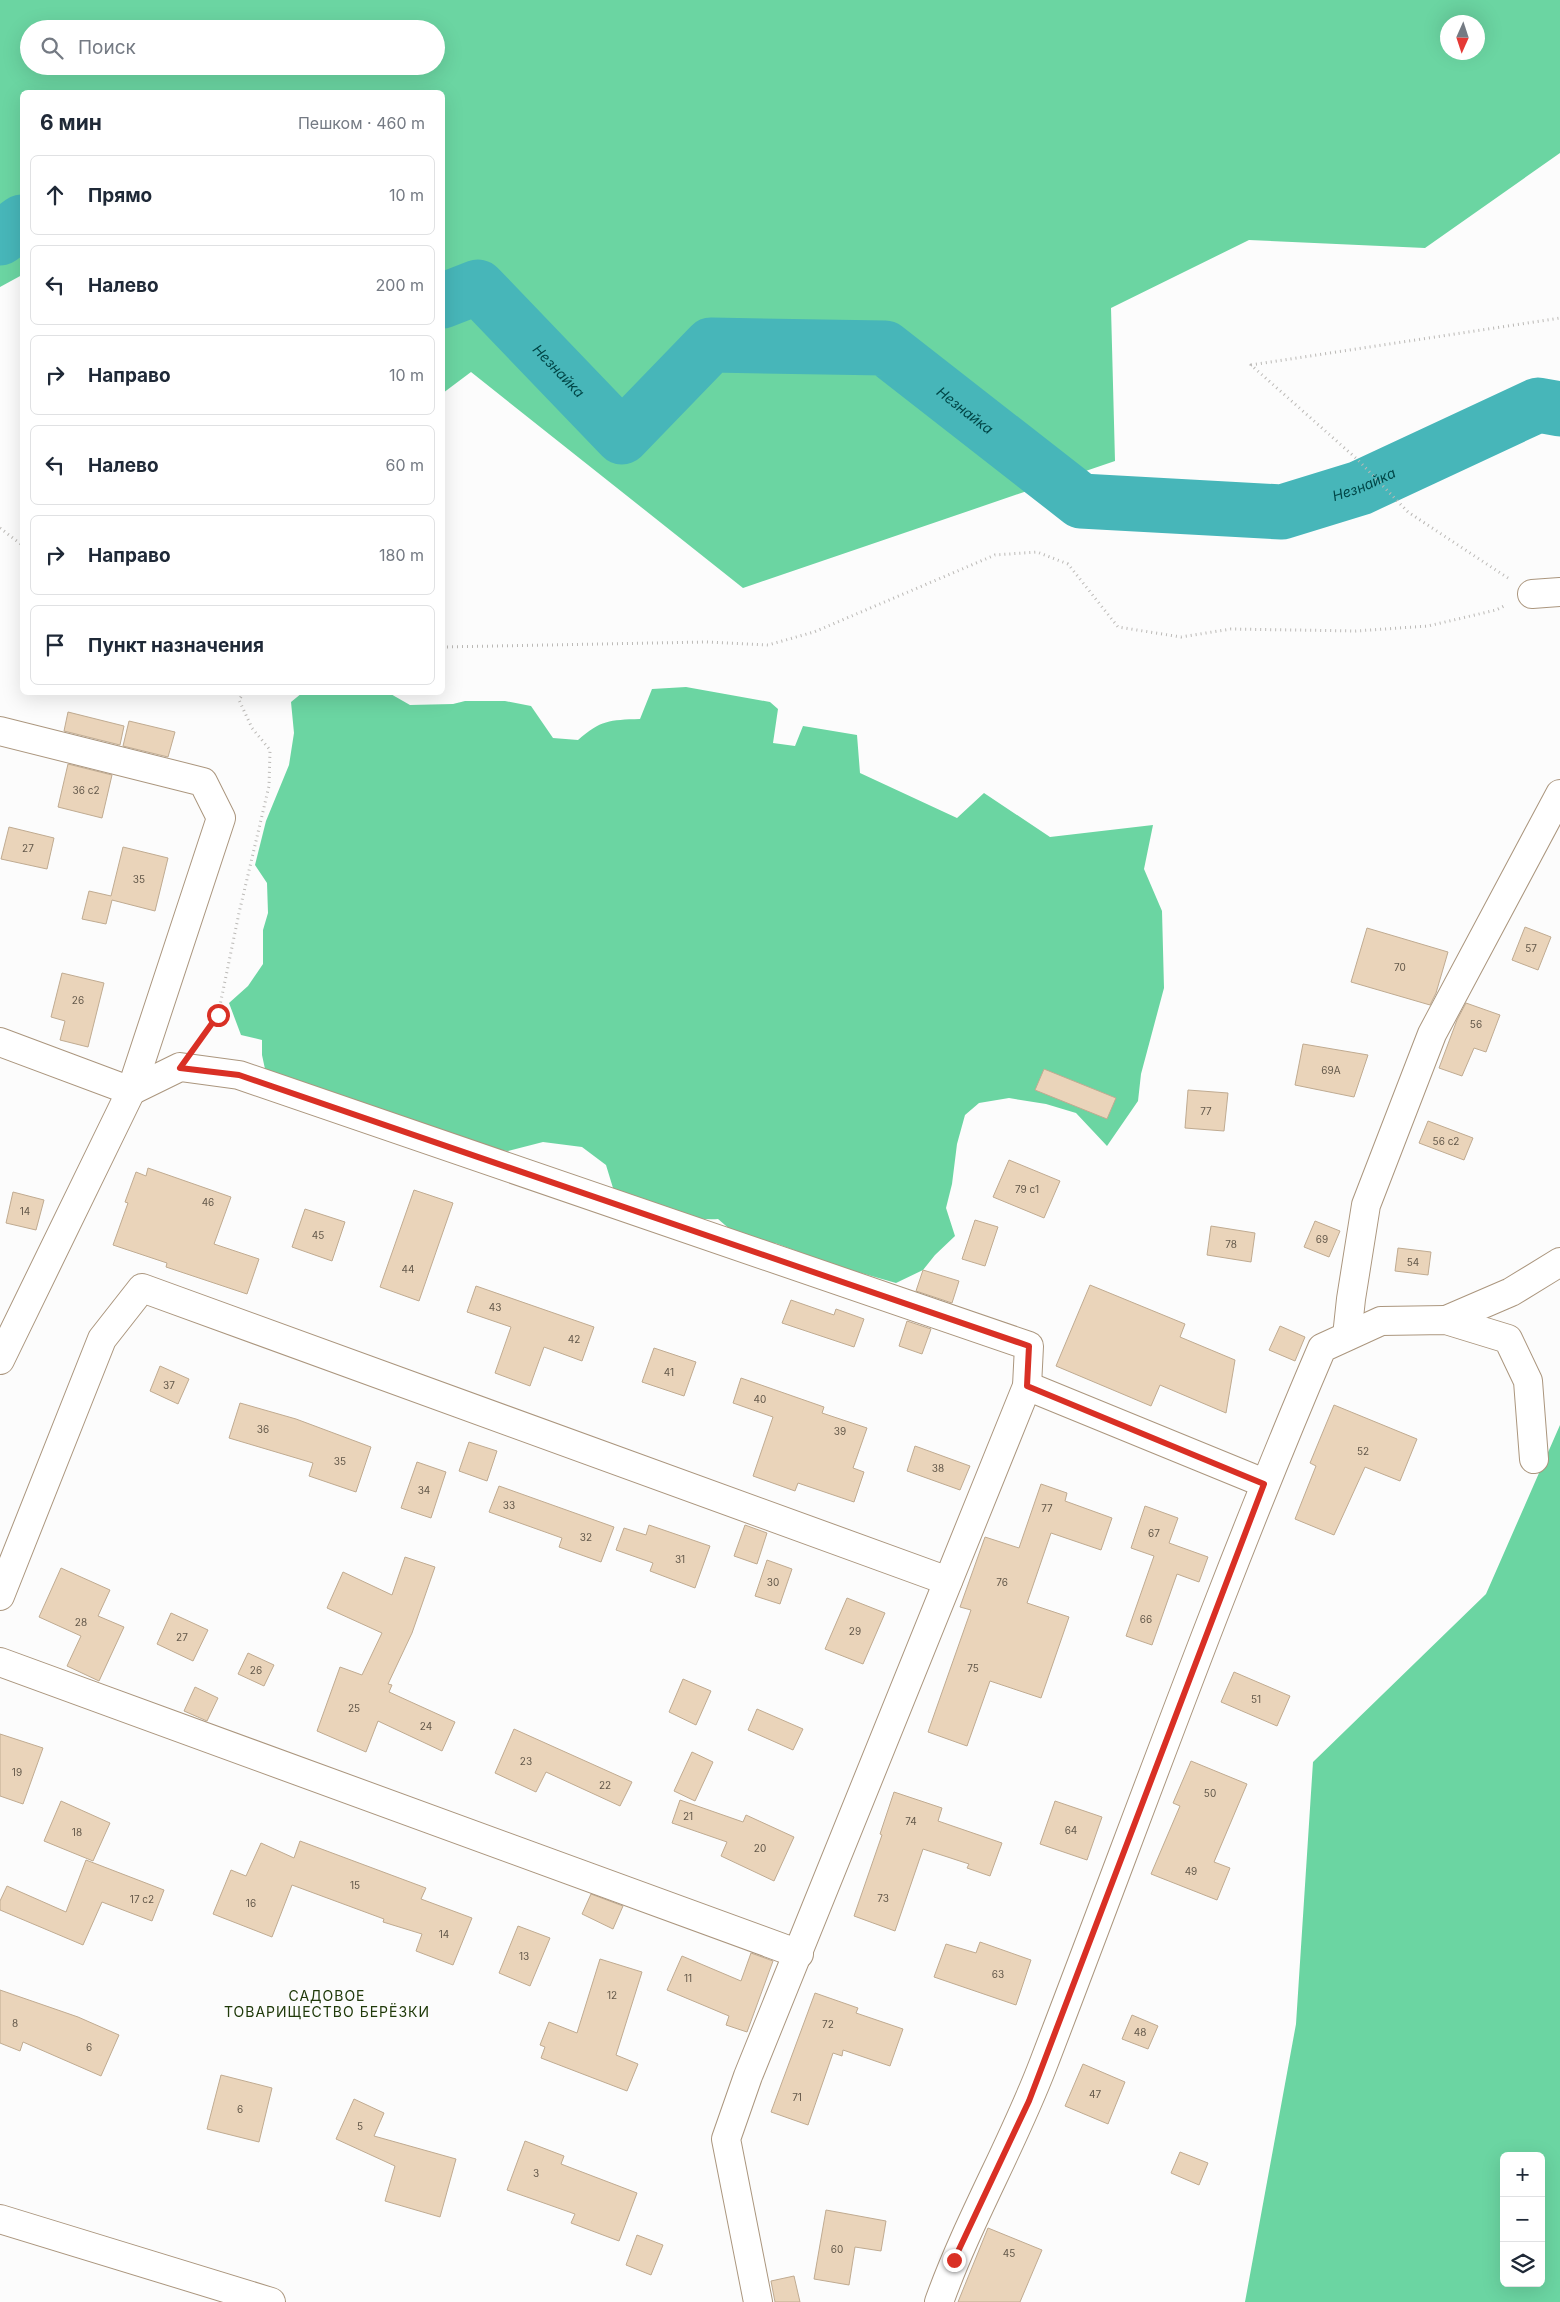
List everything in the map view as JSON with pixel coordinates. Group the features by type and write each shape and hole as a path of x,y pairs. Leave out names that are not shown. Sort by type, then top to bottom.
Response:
{"street":[{"path":"1532,594 1560,592"},
{"path":"0,731 203,782 221,818 131,1091 9,1322 0,1360"},
{"path":"1347,1336 1350,1299 1366,1205 1432,1034 1560,794"},
{"path":"0,1042 131,1091 180,1068 239,1075 1029,1346 1027,1386 799,1954 748,2076 726,2139 758,2302"},
{"path":"1446,1320 1511,1292 1560,1262"},
{"path":"0,1596 102,1339 142,1288 948,1582"},
{"path":"939,2302 954,2260 1029,2101 1264,1484 1322,1348 1381,1321 1446,1320 1508,1339 1528,1381 1534,1459"},
{"path":"1027,1386 1264,1484"},
{"path":"0,1662 799,1954"},
{"path":"0,2219 271,2302"}],"path":[{"path":"1532,594 1408,512 1358,460 1251,366 1560,318"},
{"path":"0,528 20,543"},
{"path":"445,647 706,642 768,645 814,632 995,555 1038,552 1068,564 1118,627 1181,636 1230,629 1356,631 1428,626 1496,610 1532,594"},
{"path":"180,1068 218,1015 239,912 269,786 270,750 252,728 239,700 242,695"}],"green space":[{"path":"0,0 1560,0 1560,153 1425,248 1249,240 1111,308 1115,461 743,588 471,372 445,392 445,90 20,90 20,276 0,287"},
{"path":"686,687 770,702 778,709 773,743 795,746 803,726 857,735 860,773 957,818 984,793 1050,837 1153,825 1144,869 1162,911 1164,988 1141,1074 1138,1101 1107,1146 1076,1113 1046,1104 1009,1098 979,1103 965,1115 957,1144 952,1184 946,1208 955,1236 935,1255 923,1270 896,1283 840,1267 775,1243 746,1243 718,1219 677,1215 638,1200 613,1188 606,1165 582,1147 543,1142 508,1151 458,1145 268,1083 262,1055 262,1040 241,1035 229,1003 248,986 263,964 263,930 268,913 267,883 255,865 266,821 289,765 294,733 291,702 300,695 392,695 410,705 453,704 465,701 505,701 531,706 553,738 578,740 593,728 606,722 640,719 652,689"},
{"path":"1560,1425 1560,2302 1245,2302 1296,2024 1313,1762 1486,1594"}],"building":[{"path":"68,712 124,726 120,745 64,731"},
{"path":"129,721 175,732 168,757 123,746"},
{"path":"68,764 112,775 102,818 58,807"},
{"path":"9,827 54,838 47,869 1,859"},
{"path":"123,847 168,858 155,911 112,900 106,924 82,919 89,891 111,896"},
{"path":"1525,927 1551,937 1538,970 1512,960"},
{"path":"1367,928 1448,952 1436,993 1430,1005 1351,982"},
{"path":"62,973 104,983 88,1047 60,1040 65,1021 51,1017"},
{"path":"1466,1003 1500,1015 1486,1052 1474,1048 1462,1076 1439,1068 1457,1020"},
{"path":"1303,1044 1368,1055 1354,1097 1295,1085"},
{"path":"1044,1069 1116,1098 1107,1119 1035,1090"},
{"path":"1188,1090 1228,1093 1224,1131 1185,1128"},
{"path":"1428,1121 1473,1138 1464,1160 1419,1143"},
{"path":"1009,1160 1060,1181 1044,1218 993,1197"},
{"path":"148,1168 231,1197 214,1244 259,1259 247,1294 166,1267 167,1263 113,1245 128,1203 125,1202 136,1172 146,1176"},
{"path":"414,1190 453,1203 419,1301 380,1287"},
{"path":"13,1192 44,1200 36,1230 6,1223"},
{"path":"305,1209 345,1222 332,1261 292,1247"},
{"path":"975,1220 998,1227 985,1266 962,1259"},
{"path":"1315,1221 1340,1231 1329,1257 1304,1247"},
{"path":"1211,1226 1255,1233 1251,1262 1207,1255"},
{"path":"1398,1248 1431,1252 1428,1275 1395,1271"},
{"path":"923,1270 959,1281 952,1303 916,1291"},
{"path":"1090,1285 1185,1324 1180,1337 1235,1360 1226,1413 1160,1385 1151,1406 1056,1366"},
{"path":"476,1286 594,1327 582,1361 544,1347 530,1386 495,1373 511,1327 467,1312"},
{"path":"791,1300 834,1315 836,1309 864,1319 854,1347 782,1323"},
{"path":"907,1321 931,1329 922,1354 899,1346"},
{"path":"1280,1326 1305,1337 1295,1361 1269,1350"},
{"path":"654,1348 696,1362 684,1396 642,1382"},
{"path":"160,1366 189,1379 178,1404 150,1391"},
{"path":"741,1378 824,1407 822,1413 867,1428 853,1468 864,1472 854,1502 798,1483 795,1491 753,1476 773,1417 733,1403"},
{"path":"240,1403 296,1419 371,1447 356,1492 309,1476 313,1463 229,1438"},
{"path":"1334,1405 1417,1439 1400,1481 1365,1467 1334,1535 1295,1519 1316,1466 1310,1463"},
{"path":"469,1442 497,1451 487,1481 459,1471"},
{"path":"915,1446 970,1466 960,1490 907,1471"},
{"path":"417,1462 446,1472 431,1518 401,1508"},
{"path":"1041,1484 1067,1493 1065,1501 1112,1518 1101,1550 1051,1533 1027,1603 1069,1617 1041,1698 990,1681 967,1746 928,1732 971,1610 960,1607 985,1537 1019,1548"},
{"path":"499,1486 614,1527 601,1562 559,1547 562,1538 489,1512"},
{"path":"1145,1506 1178,1518 1169,1543 1208,1557 1199,1582 1177,1574 1152,1645 1126,1636 1154,1556 1131,1548"},
{"path":"649,1525 710,1546 695,1588 650,1571 653,1563 616,1550 624,1528 646,1535"},
{"path":"745,1525 767,1533 757,1564 734,1556"},
{"path":"405,1557 435,1567 412,1633 388,1684 392,1685 389,1692 455,1722 442,1751 378,1721 366,1752 317,1731 340,1667 362,1675 382,1633 327,1608 343,1572 392,1595"},
{"path":"767,1560 792,1569 780,1604 755,1596"},
{"path":"61,1568 110,1590 98,1616 124,1627 99,1681 67,1666 81,1636 39,1617"},
{"path":"847,1598 885,1613 863,1664 825,1649"},
{"path":"171,1613 208,1630 193,1661 157,1644"},
{"path":"248,1653 274,1665 264,1686 238,1674"},
{"path":"1234,1672 1290,1696 1277,1726 1221,1702"},
{"path":"683,1679 711,1691 696,1725 669,1712"},
{"path":"195,1687 218,1698 207,1721 184,1711"},
{"path":"757,1709 803,1729 793,1750 748,1730"},
{"path":"514,1729 632,1782 620,1806 546,1772 536,1792 495,1773"},
{"path":"0,1734 43,1748 23,1804 0,1796"},
{"path":"692,1752 713,1762 695,1801 674,1791"},
{"path":"1191,1761 1247,1784 1214,1862 1230,1868 1217,1900 1151,1874 1180,1806 1173,1803"},
{"path":"894,1792 942,1808 938,1821 1002,1843 990,1876 967,1868 969,1864 923,1849 895,1931 854,1916 882,1835 880,1834"},
{"path":"680,1800 743,1822 746,1815 794,1837 774,1881 721,1856 727,1842 672,1823"},
{"path":"61,1801 110,1823 93,1861 44,1841"},
{"path":"1055,1801 1102,1817 1087,1860 1040,1844"},
{"path":"300,1841 426,1888 421,1899 472,1918 453,1965 416,1951 422,1934 383,1922 384,1919 292,1885 272,1937 213,1914 231,1870 246,1876 261,1843 294,1858"},
{"path":"86,1860 164,1890 152,1921 102,1902 83,1945 0,1910 0,1901 7,1886 66,1912"},
{"path":"591,1894 623,1906 613,1929 582,1914"},
{"path":"518,1926 550,1938 530,1986 499,1973"},
{"path":"980,1942 1031,1960 1016,2005 934,1977 946,1944 976,1953"},
{"path":"751,1953 773,1961 747,2032 726,2025 729,2016 667,1990 682,1956 741,1981"},
{"path":"600,1959 642,1972 616,2055 638,2064 627,2091 541,2058 545,2047 540,2045 549,2022 577,2033"},
{"path":"0,1990 78,2017 119,2035 101,2076 23,2042 20,2051 0,2043"},
{"path":"815,1993 858,2008 856,2013 903,2029 890,2066 843,2050 842,2056 833,2053 808,2125 771,2112"},
{"path":"1132,2015 1158,2026 1148,2049 1122,2039"},
{"path":"1083,2064 1125,2082 1108,2124 1065,2106"},
{"path":"221,2075 272,2088 259,2142 207,2129"},
{"path":"354,2099 384,2113 374,2136 456,2159 440,2217 385,2201 395,2166 336,2139"},
{"path":"525,2141 564,2156 561,2164 637,2193 619,2241 571,2223 575,2214 507,2190"},
{"path":"1180,2152 1208,2163 1199,2185 1171,2173"},
{"path":"826,2210 886,2221 881,2251 855,2247 849,2285 814,2279"},
{"path":"988,2228 1042,2250 1020,2302 958,2302"},
{"path":"637,2235 663,2245 651,2275 626,2265"},
{"path":"794,2276 800,2302 775,2302 771,2281"}],"waterway":[{"name":"Незнайка","path":"0,238 20,223"},
{"name":"Незнайка","path":"445,300 478,287 622,437 711,345 885,348 1081,501 1282,512 1360,488 1538,405 1560,409"}],"district":[{"name":"САДОВОЕ ТОВАРИЩЕСТВО БЕРЁЗКИ","path":"327,2004"}],"route":[{"path":"218,1015 180,1068 239,1075 1029,1346 1027,1386 1264,1484 1029,2101 954,2260"}]}
